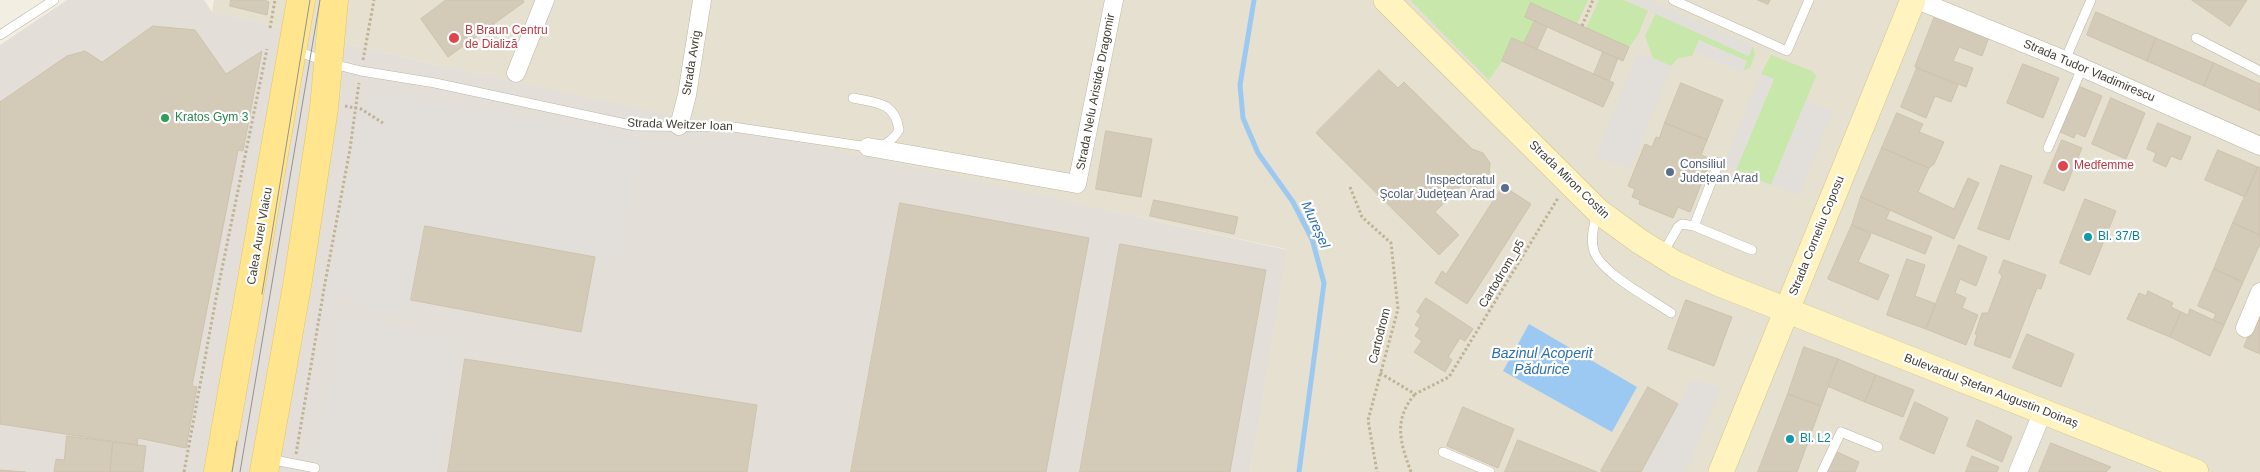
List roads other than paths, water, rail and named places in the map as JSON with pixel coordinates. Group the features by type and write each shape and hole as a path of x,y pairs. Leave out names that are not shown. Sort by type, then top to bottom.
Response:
{"main road":[{"name":"Calea Aurel Vlaicu","path":"218,472 279,49 301,0"},
{"path":"265,465 298,280 329,63 334,0"},
{"name":"Strada Miron Costin","path":"1386,0 1569,180 1598,211 1661,255 1696,274 1786,311"},
{"name":"Strada Corneliu Coposu","path":"1721,472 1915,0"},
{"name":"Bulevardul Ștefan Augustin Doinaș","path":"1786,311 2196,472"}],"street":[{"path":"516,74 545,0"},
{"name":"Strada Avrig","path":"679,126 687,95 702,0"},
{"name":"Strada Nelu Aristide Dragomir","path":"1078,184 1114,0"},
{"name":"Strada Tudor Vladimirescu","path":"1915,0 2064,60 2260,146"},
{"name":"Strada Weitzer Ioan","path":"868,147 1078,184"},
{"path":"2245,328 2260,292"},
{"path":"2018,472 2043,411"}],"lane":[{"path":"0,35 54,0"},
{"path":"1673,0 1787,51 1809,0"},
{"path":"2064,60 2091,0"},
{"path":"2196,38 2243,64 2260,71"},
{"name":"Strada Weitzer Ioan","path":"279,49 361,71 435,83 635,126 733,127 868,147 880,147 894,139 899,130 898,120 894,112 886,106 854,98"},
{"path":"2048,148 2082,68"},
{"path":"1694,226 1719,162"},
{"path":"1598,211 1592,235 1594,252 1605,270 1671,313"},
{"path":"1661,255 1678,226 1682,224 1694,226 1752,250"},
{"path":"1822,472 1841,432 1878,447"},
{"path":"1443,452 1490,472"},
{"path":"265,465 294,465 315,468"}],"water":[{"name":"Bazinul Acoperit Pădurice","path":"1529,324 1637,387 1612,432 1503,371"}],"waterway":[{"name":"Mureșel","path":"1254,0 1240,85 1243,118 1258,153 1293,202 1312,239 1324,283 1299,472"}],"tram line":[{"path":"262,294 310,0"},
{"path":"240,472 320,0"},
{"path":"232,472 237,441"}],"place":[{"name":"B Braun Centru de Dializă","path":"454,38"},
{"name":"Kratos Gym 3","path":"165,118"},
{"name":"Medfemme","path":"2063,166"},
{"name":"Consiliul Județean Arad","path":"1670,172"},
{"name":"Inspectoratul Şcolar Judeţean Arad","path":"1505,188"},
{"name":"Bl. 37/B","path":"2088,237"},
{"name":"Bl. L2","path":"1790,439"}]}
